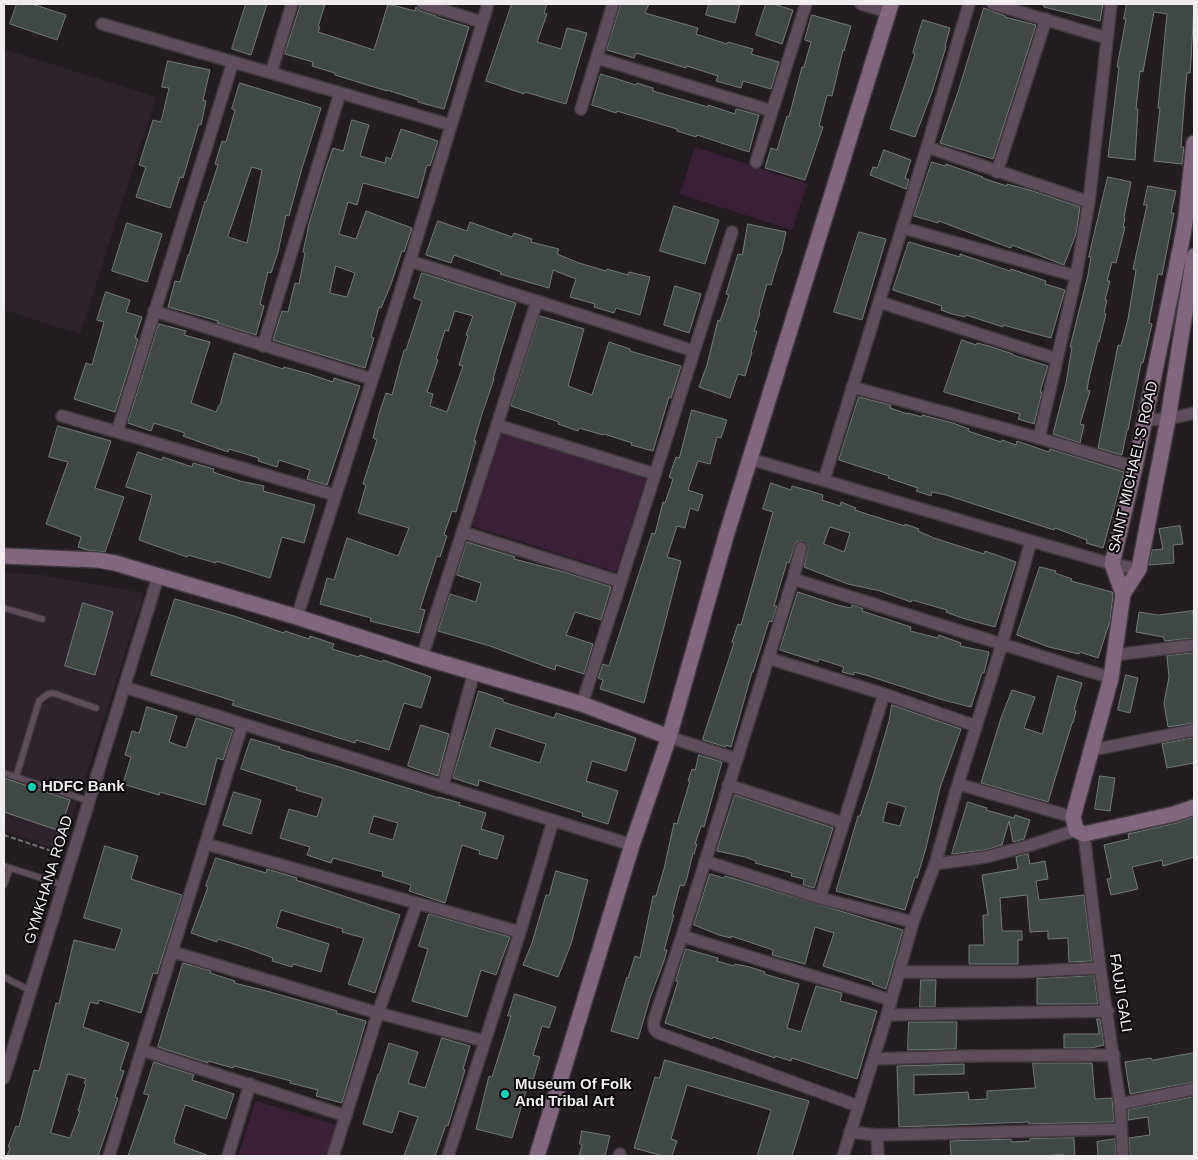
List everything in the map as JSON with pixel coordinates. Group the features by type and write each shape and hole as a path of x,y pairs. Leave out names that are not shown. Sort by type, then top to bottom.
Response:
{"street":[{"path":"271,73 292,4"},
{"path":"424,4 482,22"},
{"path":"297,618 410,261 488,4"},
{"path":"581,109 613,4"},
{"path":"756,162 806,4"},
{"path":"537,1156 632,846 669,737 726,536 889,8 861,4"},
{"path":"824,480 903,228 969,4"},
{"path":"993,4 1107,38"},
{"path":"1039,438 1076,276 1089,202 1111,4"},
{"path":"998,172 1046,19"},
{"path":"102,24 451,125"},
{"path":"597,58 772,111"},
{"path":"117,432 233,62"},
{"path":"263,346 340,93"},
{"name":"SAINT MICHAEL'S ROAD","path":"1123,594 1112,564 1135,467 1186,217 1194,145"},
{"path":"927,147 1089,202"},
{"path":"903,228 1076,276"},
{"path":"582,704 732,232"},
{"name":"SAINT MICHAEL'S ROAD","path":"1123,594 1139,570 1168,419 1194,256"},
{"path":"410,261 694,351"},
{"path":"422,658 537,301"},
{"path":"879,302 1056,359"},
{"path":"154,312 372,379"},
{"path":"852,388 1039,438 1135,467"},
{"path":"1145,420 1168,419 1194,413"},
{"path":"62,416 335,495"},
{"path":"497,425 655,474"},
{"path":"750,459 1031,541 1139,570"},
{"path":"462,532 620,582"},
{"path":"843,1156 887,1015 913,922 935,864 1002,644 1031,541"},
{"path":"801,548 793,580 653,1027 656,1031 858,1106"},
{"path":"4,556 115,562 422,658 582,704 669,737 736,759"},
{"name":"GYMKHANA ROAD","path":"4,1078 158,577"},
{"path":"793,580 1111,678"},
{"path":"1078,827 1092,750 1111,678 1123,594"},
{"path":"1115,656 1194,645"},
{"path":"768,658 884,694 976,726"},
{"path":"443,786 474,672"},
{"path":"124,687 632,846"},
{"path":"820,898 884,694"},
{"path":"109,1156 242,725"},
{"path":"1092,750 1194,730"},
{"path":"958,784 1078,827"},
{"path":"728,785 843,823"},
{"path":"935,864 986,856 1031,845 1078,827 1174,814 1194,807"},
{"path":"448,1156 520,932 553,821"},
{"name":"FAUJI GALI","path":"1078,827 1114,1055 1120,1104 1123,1156"},
{"path":"206,844 520,932"},
{"path":"705,861 820,898 913,922"},
{"path":"333,1156 378,1013 417,903"},
{"path":"682,936 891,1000"},
{"path":"173,952 378,1013 484,1041"},
{"path":"899,972 1019,972 1100,968"},
{"path":"887,1015 1108,1012"},
{"path":"142,1050 346,1116"},
{"path":"873,1058 1114,1055"},
{"path":"228,1156 250,1084"},
{"path":"1120,1104 1194,1089"},
{"path":"850,1132 877,1136 1121,1129"},
{"path":"877,1136 878,1156"}],"lane":[{"path":"4,608 42,618"},
{"path":"16,777 39,701 48,694 53,693 96,708"},
{"path":"4,773 89,801"},
{"path":"4,885 7,867 63,885"},
{"path":"4,978 30,991"}],"path":[{"path":"4,835 72,858"}],"shaded area":[{"path":"4,49 156,97 80,334 4,310"},
{"path":"695,147 807,184 792,230 680,194"},
{"path":"502,433 646,479 616,572 472,526"},
{"path":"4,572 42,575 144,593 62,851 4,831"},
{"path":"256,1101 336,1125 326,1156 238,1156"}],"building":[{"path":"17,4 32,4 66,15 57,40 10,24"},
{"path":"246,4 267,4 251,55 232,49"},
{"path":"301,4 325,4 318,32 374,50 388,4 415,11 416,7 420,11 469,27 444,109 335,75 335,73 312,66 313,62 285,54"},
{"path":"512,4 547,4 544,13 547,14 537,42 561,49 567,28 587,33 566,104 525,92 524,94 486,81"},
{"path":"621,4 649,4 645,13 698,28 696,34 727,44 728,42 753,49 751,54 779,62 771,89 743,81 741,88 716,81 718,76 687,66 686,68 636,53 634,58 607,50"},
{"path":"709,4 740,4 735,23 706,15"},
{"path":"766,4 773,4 793,10 782,44 756,35"},
{"path":"1044,4 1103,4 1100,21 1044,7"},
{"path":"1127,4 1194,4 1190,73 1187,73 1185,93 1181,147 1184,147 1182,164 1154,161 1167,14 1154,12 1143,72 1140,71 1136,109 1138,109 1135,160 1108,157 1119,67 1117,67"},
{"path":"984,8 1005,17 1036,25 993,159 940,143"},
{"path":"812,15 851,26 832,96 827,95 819,126 823,127 805,180 765,168 771,148 777,150 787,116 789,117 802,67 804,67 811,42 805,40"},
{"path":"923,20 950,28 932,92 915,137 890,129 915,54 913,53"},
{"path":"168,61 210,70 203,100 206,101 201,125 199,124 183,178 180,177 170,208 136,197 146,167 139,165 153,120 161,122 169,88 162,87"},
{"path":"601,74 636,85 637,83 653,88 653,91 708,107 708,105 735,114 736,109 759,115 749,152 592,105"},
{"path":"240,83 321,108 289,216 286,215 278,252 271,273 268,272 260,304 264,306 256,335 217,323 218,321 168,307 175,281 180,282 189,255 218,165 215,164 222,141 226,142 235,110 232,109","holes":["252,167 262,170 247,243 228,237"]},
{"path":"352,120 369,125 360,156 385,163 386,157 391,159 401,129 438,141 430,166 427,165 418,198 363,183 357,205 348,202 339,234 356,239 366,211 412,228 381,308 379,307 371,337 374,338 365,368 273,340 282,311 288,312 295,283 299,284 309,224 333,148 343,151","holes":["336,266 355,273 347,297 330,293"]},
{"path":"884,150 911,160 905,178 909,180 906,189 870,175 873,167 877,168"},
{"path":"932,162 945,166 946,164 982,178 1007,186 1007,184 1033,191 1080,207 1076,234 1064,265 1012,245 1011,248 939,221 938,223 914,216"},
{"path":"1108,177 1131,182 1124,217 1123,227 1125,227 1116,263 1112,262 1107,281 1110,281 1105,300 1107,300 1104,313 1106,314 1089,378 1087,390 1090,391 1080,424 1084,425 1080,443 1053,434 1066,383 1072,347 1070,347 1088,275 1091,257 1089,257"},
{"path":"1148,186 1176,191 1171,213 1174,213 1162,275 1158,274 1149,323 1152,324 1143,363 1141,363 1122,455 1098,448 1118,345 1121,346 1128,319 1136,270 1133,269 1147,205 1144,205"},
{"path":"674,206 719,220 705,264 660,251"},
{"path":"438,221 467,231 470,222 512,237 514,233 532,239 531,242 559,249 557,254 579,263 606,271 607,269 628,275 629,272 650,277 640,315 616,308 614,313 594,307 595,304 570,297 576,279 553,270 549,288 500,274 501,272 454,255 451,263 426,255"},
{"path":"127,223 162,234 147,282 112,271"},
{"path":"748,224 786,232 771,285 767,284 759,312 754,331 757,331 745,376 738,374 730,398 699,387 707,365 718,320 720,321 729,295 726,294 738,254 742,255"},
{"path":"859,232 886,239 862,320 834,312"},
{"path":"909,242 960,257 960,254 1010,271 1011,269 1046,281 1045,284 1065,290 1051,338 1003,325 1003,327 966,315 965,317 952,314 941,310 942,306 893,290"},
{"path":"422,273 516,303 474,441 476,441 456,512 452,511 444,535 447,536 440,557 437,556 420,609 425,610 419,633 370,621 371,618 320,604 327,578 334,580 347,538 398,556 409,528 358,513 366,485 363,484 377,440 373,438 379,414 386,393 392,395 404,350 406,350 422,301 414,298","holes":["455,311 473,316 466,335 468,336 459,365 463,366 447,412 430,406 433,394 427,392 438,360 436,359 445,330 448,331"]},
{"path":"675,286 701,294 689,333 664,325"},
{"path":"106,292 130,300 126,312 142,317 135,338 138,339 115,412 74,399 86,363 92,365 104,322 97,320"},
{"path":"540,316 584,329 568,386 592,395 609,342 630,349 630,351 681,366 671,398 669,397 653,451 631,445 632,443 604,434 579,428 578,431 558,424 559,422 511,406"},
{"path":"159,324 186,331 184,335 210,342 191,403 216,412 220,405 234,353 283,369 284,367 333,382 334,378 360,386 327,485 307,479 310,470 279,460 277,467 258,461 259,458 229,449 228,452 183,436 185,433 154,423 151,431 128,423"},
{"path":"962,340 976,345 977,343 989,346 1048,366 1040,392 1042,392 1034,424 1018,419 1020,414 944,392"},
{"path":"859,397 891,405 890,408 908,414 922,417 922,415 953,423 969,429 968,431 1001,442 1002,440 1016,445 1017,441 1049,452 1050,449 1124,472 1103,548 1086,543 1087,540 1055,528 1054,530 946,495 932,492 931,496 916,491 918,488 888,478 889,476 839,460"},
{"path":"692,410 727,420 721,438 717,437 710,464 698,461 688,490 703,495 698,511 690,508 685,528 677,526 667,557 681,561 644,703 600,689 603,680 598,678 603,664 609,666 652,533 655,534 663,502 665,503 673,479 669,477 676,457 679,458"},
{"path":"58,426 111,441 95,488 124,497 105,552 78,547 81,537 46,524 68,462 49,457"},
{"path":"138,452 162,460 163,457 192,467 193,463 214,469 213,472 240,481 264,486 263,491 315,505 304,543 282,537 270,578 216,561 216,563 188,555 187,557 139,540 152,495 126,487"},
{"path":"771,483 791,490 792,486 823,495 822,500 840,506 841,502 856,508 855,510 919,529 918,531 934,538 984,554 985,551 1016,562 995,627 962,618 946,612 947,610 848,584 804,567 808,546 802,541 796,542 789,563 787,562 778,592 774,606 777,606 772,622 769,621 752,672 731,747 703,740 734,643 732,642 738,624 741,625 773,512 763,509","holes":["830,527 850,533 844,552 824,544"]},
{"path":"1180,526 1183,544 1173,545 1174,563 1149,565 1152,550 1163,549 1159,529"},
{"path":"467,542 515,557 514,559 611,587 601,620 575,612 566,635 593,644 584,674 556,665 555,670 490,646 438,631 450,594 476,602 481,583 457,575"},
{"path":"1040,567 1056,571 1055,573 1072,579 1071,581 1112,592 1110,621 1098,658 1080,652 1079,654 1049,647 1017,635"},
{"path":"798,592 837,605 851,608 852,605 859,607 863,609 862,611 911,627 910,631 938,638 939,635 961,643 960,646 989,652 984,673 982,673 971,707 869,676 854,672 854,675 842,672 844,667 819,659 818,662 780,650"},
{"path":"175,599 284,633 285,631 309,639 310,636 334,644 332,649 382,662 383,660 431,677 421,708 404,703 389,750 356,740 355,743 232,705 234,701 151,675"},
{"path":"83,603 113,612 95,675 65,666"},
{"path":"1193,611 1194,638 1165,641 1163,637 1136,632 1139,612 1158,615"},
{"path":"1194,653 1194,723 1168,727 1164,703 1169,677 1167,656"},
{"path":"1126,675 1138,678 1130,713 1118,710"},
{"path":"1058,676 1082,683 1074,710 1076,711 1073,723 1048,802 981,783 1001,718 1012,690 1035,697 1024,728 1042,734"},
{"path":"479,691 503,699 503,702 554,718 556,713 636,738 626,771 592,761 586,781 618,791 608,824 582,816 583,813 479,780 478,786 453,778","holes":["496,728 546,744 540,763 490,747"]},
{"path":"892,705 961,729 940,788 926,848 905,910 836,891 889,721","holes":["888,802 906,807 900,826 883,822"]},
{"path":"147,707 177,716 169,742 186,748 196,718 233,730 223,760 217,758 205,805 160,792 159,795 123,784 131,757 125,755 132,731 139,733"},
{"path":"421,725 449,734 438,776 408,766"},
{"path":"1194,738 1194,763 1167,768 1162,744"},
{"path":"251,739 280,747 279,749 304,757 460,803 459,805 486,813 481,829 504,836 497,859 479,854 480,851 462,845 445,903 409,891 411,885 382,876 383,872 333,858 331,863 307,855 310,847 280,838 289,809 317,817 323,798 296,790 297,787 241,769","holes":["374,816 398,823 393,840 369,833"]},
{"path":"699,755 722,762 704,827 701,826 695,844 697,844 687,878 684,886 680,885 664,950 667,950 664,961 650,998 638,1039 611,1031 635,956 640,958 653,896 656,896 664,869 674,823 677,824 690,781 688,781 692,769 695,770"},
{"path":"1100,776 1115,778 1110,811 1095,809"},
{"path":"4,778 70,800 60,831 4,812"},
{"path":"234,792 261,800 251,834 223,825"},
{"path":"735,795 833,828 814,888 803,885 804,879 791,876 792,873 755,863 756,861 745,857 717,851"},
{"path":"968,802 987,808 986,810 1014,818 1015,815 1030,820 1024,839 1013,842 1009,821 1002,845 985,850 952,854"},
{"path":"1194,817 1194,857 1163,866 1162,860 1132,867 1138,889 1111,895 1107,879 1111,878 1104,845 1129,839 1128,834"},
{"path":"105,846 138,856 131,879 182,895 157,974 153,973 141,1013 99,1000 98,1004 90,1002 83,1027 129,1043 120,1070 124,1071 115,1097 118,1098 98,1156 7,1156 10,1148 8,1147 16,1126 19,1127 34,1070 39,1071 56,1003 59,1004 74,940 115,950 122,929 84,918","holes":["68,1074 86,1079 78,1111 80,1111 70,1138 51,1133"]},
{"path":"1028,854 1030,864 1045,861 1048,879 1036,881 1039,900 1084,895 1092,961 1069,962 1068,938 1048,939 1048,931 1030,932 1027,895 1000,898 1002,931 1022,931 1022,940 1018,940 1018,964 969,964 969,945 984,945 983,915 988,915 982,875 1018,869 1016,857"},
{"path":"216,858 266,873 267,869 297,878 296,880 400,915 375,993 348,984 364,938 342,932 343,929 281,910 276,927 329,944 321,972 293,964 292,967 272,961 273,958 246,948 218,939 217,942 191,933 208,887 206,886"},
{"path":"556,871 588,880 571,944 558,977 523,965"},
{"path":"710,874 724,878 725,876 903,930 886,989 872,984 873,982 823,966 834,933 815,927 805,964 772,955 773,950 731,936 731,938 719,935 694,925"},
{"path":"429,914 510,937 496,975 481,970 467,1017 412,1001 428,949 419,946"},
{"path":"686,949 718,958 717,961 734,966 735,964 750,967 765,972 764,974 799,984 787,1028 801,1032 816,986 842,993 840,1001 877,1011 857,1079 792,1058 791,1061 775,1056 775,1058 665,1023"},
{"path":"183,963 211,971 210,973 235,981 234,983 337,1011 336,1013 366,1021 342,1103 316,1096 318,1090 290,1083 291,1081 234,1066 233,1068 208,1061 208,1063 158,1047"},
{"path":"1094,976 1098,1004 1037,1004 1037,979"},
{"path":"921,980 936,980 935,1007 920,1007"},
{"path":"515,994 556,1007 549,1028 542,1026 533,1055 540,1057 533,1080 530,1078 512,1138 476,1129 489,1076 492,1077 511,1016 508,1016"},
{"path":"1097,1019 1100,1019 1104,1045 1091,1048 1064,1048 1064,1034 1099,1034"},
{"path":"909,1022 957,1022 956,1049 908,1050"},
{"path":"442,1038 470,1046 463,1069 465,1070 448,1126 446,1125 435,1156 404,1156 418,1117 399,1111 392,1133 363,1124 378,1074 389,1043 418,1052 408,1083 425,1088"},
{"path":"1194,1053 1194,1082 1130,1094 1125,1062 1151,1058 1152,1060"},
{"path":"665,1060 809,1101 792,1156 757,1156 771,1110 687,1085 671,1139 677,1141 672,1156 663,1156 634,1148 655,1077 659,1078"},
{"path":"154,1062 194,1075 192,1080 234,1094 226,1119 185,1105 174,1143 207,1156 128,1156 149,1095 144,1094"},
{"path":"1033,1063 1092,1063 1095,1099 1112,1098 1114,1122 1029,1124 1029,1122 899,1127 897,1066 964,1064 964,1074 914,1075 914,1095 968,1092 969,1100 987,1099 987,1091 1035,1088"},
{"path":"1194,1097 1194,1156 1130,1156 1129,1138 1150,1135 1148,1117 1128,1120 1128,1110"},
{"path":"582,1131 610,1136 605,1156 579,1156 582,1145 580,1144"},
{"path":"1074,1138 1075,1156 1064,1156 1064,1154 1046,1156 951,1156 950,1141 1011,1139 1011,1142 1030,1141 1030,1139"},
{"path":"1115,1139 1116,1156 1098,1156 1097,1142"}],"place":[{"name":"HDFC Bank","path":"32,787"},
{"name":"Museum Of Folk And Tribal Art","path":"505,1094"}]}
